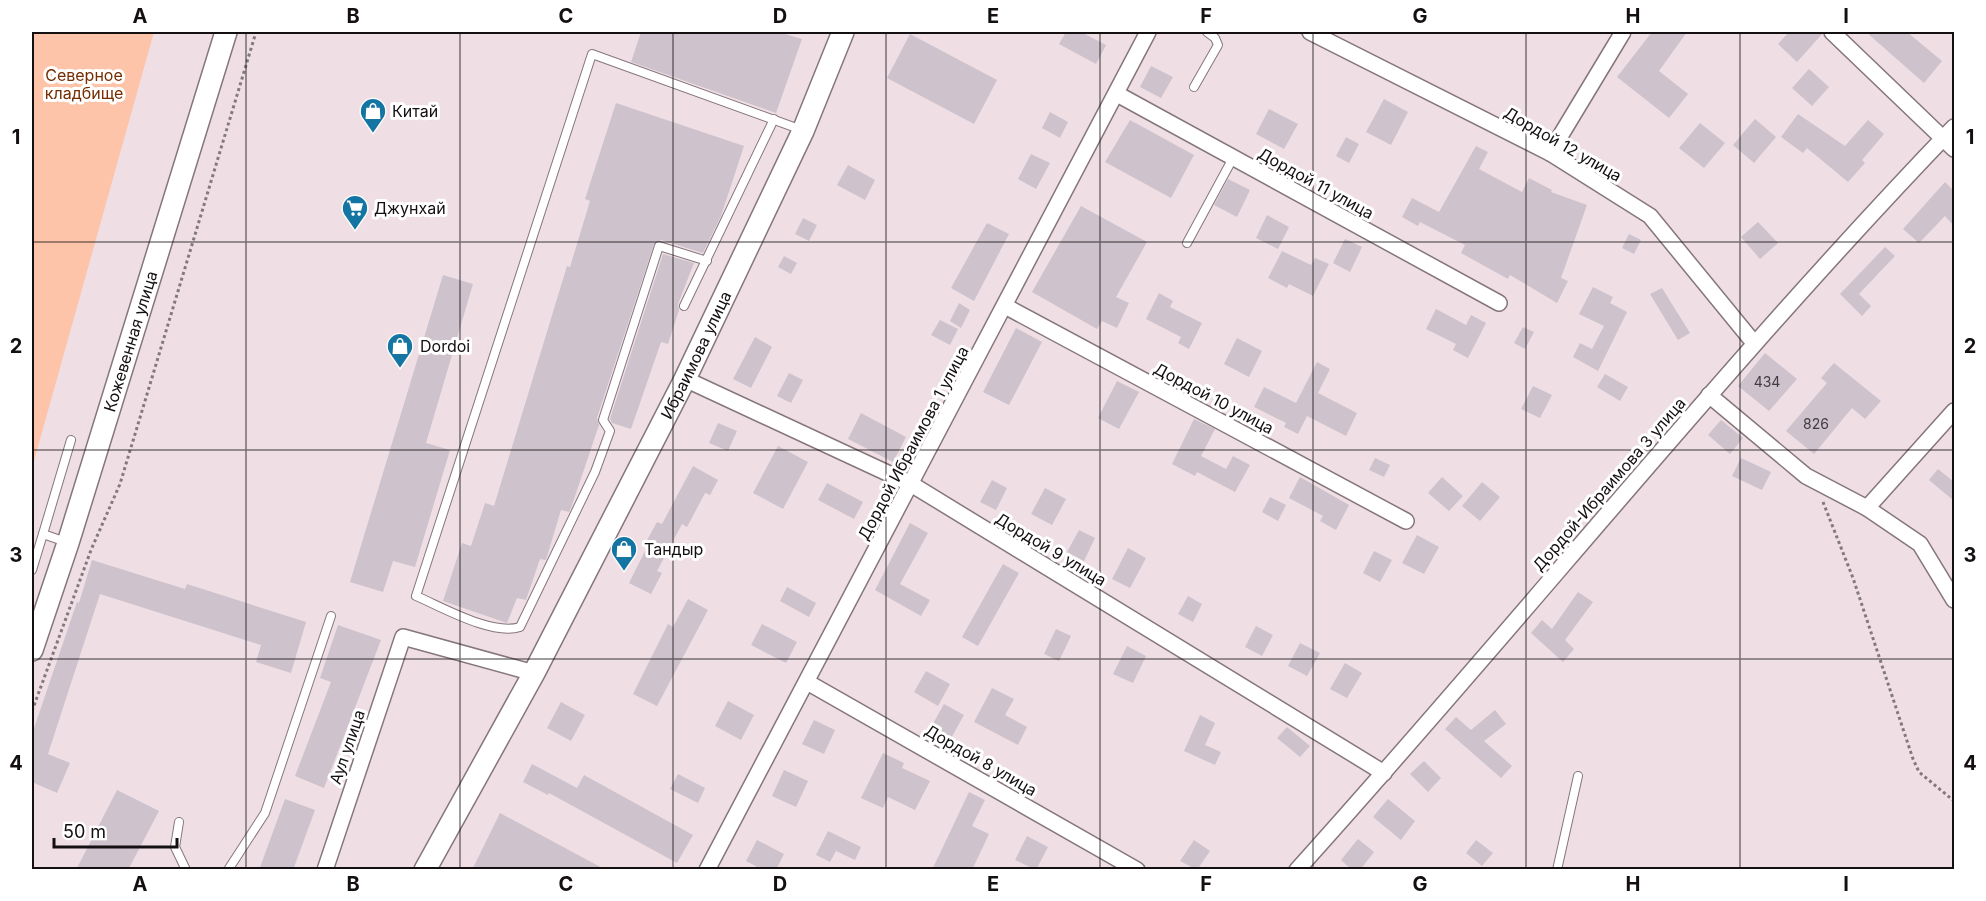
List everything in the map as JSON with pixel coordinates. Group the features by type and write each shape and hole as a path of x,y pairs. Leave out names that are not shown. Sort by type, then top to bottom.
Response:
{"main road":[{"name":"Кожевенная улица","path":"32,650 68,543 226,32"},
{"name":"Ибраимова улица","path":"425,870 534,673 685,379 803,131 843,32"}],"street":[{"name":"Дордой Ибраимова 1 улица","path":"706,870 1148,32"},
{"name":"Дордой 12 улица","path":"1310,32 1550,153 1650,216 1754,343"},
{"path":"1550,153 1623,32"},
{"path":"1832,32 1949,144"},
{"name":"Дордой 11 улица","path":"1117,94 1499,303"},
{"name":"Дордой-Ибраимова 3 улица","path":"1297,870 1384,773 1754,343 1949,144 1954,127"},
{"name":"Дордой 10 улица","path":"1005,306 1406,521"},
{"name":"Дордой 9 улица","path":"685,379 911,484 1384,773"},
{"path":"1709,395 1806,476 1868,508 1920,544 1954,600"},
{"path":"1868,508 1954,411"},
{"name":"Аул улица","path":"325,870 403,637 534,673"},
{"name":"Дордой 8 улица","path":"807,682 1137,870"}],"lane":[{"path":"1194,87 1218,45 1207,32"},
{"path":"706,261 659,246 603,420 610,431 599,462 520,627 508,631 480,623 416,596 592,54 803,131"},
{"path":"684,306 774,119"},
{"path":"1186,243 1233,158"},
{"path":"32,570 71,440"},
{"path":"43,534 68,543"},
{"path":"228,870 265,813 331,616"},
{"path":"1557,870 1578,776"},
{"path":"179,822 175,847 186,870"}],"path":[{"path":"32,711 91,550 120,484 256,32"},
{"path":"1806,476 1824,504 1849,567 1912,759 1919,772 1954,801"}],"green space":[{"name":"Северное кладбище","path":"32,32 154,32 32,468"}],"building":[{"path":"641,32 778,32 802,39 776,113 631,62"},
{"path":"1066,32 1081,32 1106,45 1096,64 1059,44"},
{"path":"1652,32 1687,32 1659,71 1688,94 1669,118 1617,77"},
{"path":"1789,32 1823,33 1797,62 1778,44"},
{"path":"1866,32 1907,32 1942,61 1924,83"},
{"path":"910,34 997,80 974,124 887,78"},
{"path":"1151,66 1173,77 1161,98 1140,87"},
{"path":"1809,69 1829,87 1812,106 1792,88"},
{"path":"1384,99 1408,112 1391,145 1366,132"},
{"path":"616,103 744,146 721,216 703,253 661,240 654,244 597,418 599,425 571,508 569,512 561,510 546,560 540,559 526,600 517,598 507,623 443,601 462,543 471,546 485,503 494,506 567,266 570,267 590,201 585,199"},
{"path":"1269,109 1298,124 1284,149 1256,134"},
{"path":"1050,112 1068,122 1060,138 1042,128"},
{"path":"1798,114 1845,146 1868,120 1884,134 1862,160 1865,163 1848,182 1807,148 1803,153 1781,137"},
{"path":"1755,119 1776,137 1754,163 1733,145"},
{"path":"1130,120 1194,155 1171,198 1105,162"},
{"path":"1700,123 1725,143 1704,168 1679,148"},
{"path":"1346,137 1359,144 1349,163 1336,156"},
{"path":"1476,146 1488,152 1479,169 1522,192 1529,178 1552,190 1551,192 1587,205 1561,278 1568,281 1557,303 1510,275 1508,279 1461,253 1465,245 1420,222 1418,226 1402,217 1412,198 1439,212"},
{"path":"1031,154 1050,163 1036,189 1018,179"},
{"path":"848,165 875,180 865,200 837,185"},
{"path":"1228,179 1250,190 1237,217 1214,205"},
{"path":"1945,182 1954,191 1954,226 1945,216 1919,243 1903,229"},
{"path":"1081,206 1147,242 1116,297 1129,303 1117,328 1102,321 1097,329 1032,292"},
{"path":"1267,215 1289,227 1278,249 1256,238"},
{"path":"803,218 817,225 809,241 795,234"},
{"path":"1758,222 1778,243 1760,259 1741,237"},
{"path":"987,223 1009,234 974,301 951,288"},
{"path":"1629,234 1641,240 1634,254 1622,248"},
{"path":"1345,239 1362,247 1350,272 1333,263"},
{"path":"1885,247 1895,256 1859,294 1871,306 1862,316 1840,294"},
{"path":"1282,251 1311,265 1315,258 1329,264 1313,296 1289,284 1287,288 1268,278"},
{"path":"663,254 694,263 678,304 679,310 668,344 661,342 631,429 612,423 610,419"},
{"path":"784,256 797,263 791,274 778,267"},
{"path":"443,275 473,284 426,443 450,450 415,567 393,561 383,592 350,582"},
{"path":"1593,287 1613,297 1610,303 1627,312 1598,371 1573,357 1580,343 1592,349 1604,326 1579,314"},
{"path":"1662,288 1690,333 1678,340 1650,294"},
{"path":"1159,293 1173,301 1170,307 1202,323 1189,349 1178,343 1181,337 1146,319"},
{"path":"959,303 970,310 961,328 950,321"},
{"path":"1436,309 1466,325 1471,315 1486,323 1468,358 1453,350 1456,344 1426,329"},
{"path":"940,320 958,329 950,345 931,335"},
{"path":"1523,327 1534,332 1525,349 1514,343"},
{"path":"1016,328 1042,342 1009,405 983,392"},
{"path":"755,337 772,347 751,388 733,379"},
{"path":"1237,338 1262,351 1249,377 1224,364"},
{"path":"1765,353 1797,379 1769,411 1738,386"},
{"path":"1317,362 1330,369 1318,393 1357,413 1346,436 1307,416 1298,434 1284,427 1286,423 1254,407 1264,387 1296,403"},
{"path":"1834,363 1881,401 1865,419 1852,408 1814,454 1786,431 1827,383 1821,378"},
{"path":"789,373 803,380 791,403 777,396"},
{"path":"1605,374 1628,387 1620,401 1597,387"},
{"path":"1117,381 1139,392 1119,429 1098,418"},
{"path":"1533,386 1552,395 1540,418 1521,409"},
{"path":"861,413 906,437 893,462 848,439"},
{"path":"1194,419 1215,429 1201,456 1226,469 1233,456 1250,465 1235,492 1197,472 1195,476 1172,464"},
{"path":"1721,420 1743,438 1730,454 1708,435"},
{"path":"718,423 737,431 728,451 709,443"},
{"path":"778,446 808,462 783,509 753,493"},
{"path":"1375,458 1390,465 1384,477 1369,470"},
{"path":"1741,458 1771,472 1762,490 1732,476"},
{"path":"693,466 718,480 710,495 705,493 687,527 682,524 657,571 662,573 651,594 629,583 657,522 662,524"},
{"path":"1938,469 1954,482 1954,501 1929,480"},
{"path":"1300,477 1349,505 1336,530 1320,521 1323,516 1289,498"},
{"path":"1442,477 1463,496 1449,511 1428,493"},
{"path":"992,480 1007,488 996,510 980,502"},
{"path":"1482,482 1500,497 1480,521 1462,506"},
{"path":"827,483 863,502 854,519 818,500"},
{"path":"1045,488 1066,499 1052,525 1031,514"},
{"path":"1270,497 1286,505 1278,521 1262,512"},
{"path":"910,523 928,533 900,584 930,600 921,616 875,590"},
{"path":"1079,530 1095,538 1084,561 1067,552"},
{"path":"1417,535 1439,547 1424,574 1402,563"},
{"path":"1128,548 1146,558 1130,588 1112,579"},
{"path":"1374,551 1392,560 1380,582 1363,573"},
{"path":"92,560 185,589 187,584 306,622 291,673 256,662 261,645 100,594 48,754 70,763 57,793 32,782 32,734"},
{"path":"1003,564 1019,573 978,646 962,637"},
{"path":"787,587 816,603 809,617 780,601"},
{"path":"1578,592 1593,602 1565,640 1574,649 1563,662 1531,633 1542,620 1552,629"},
{"path":"1188,596 1202,604 1193,622 1178,614"},
{"path":"688,599 708,610 657,706 633,694 668,624 673,627"},
{"path":"762,624 797,642 786,663 751,645"},
{"path":"338,625 381,640 324,788 295,776 331,682 320,678"},
{"path":"1256,626 1273,635 1262,656 1245,647"},
{"path":"1056,629 1071,636 1059,661 1044,654"},
{"path":"1300,643 1320,653 1307,676 1288,666"},
{"path":"1127,646 1146,656 1133,683 1113,674"},
{"path":"1345,663 1362,673 1347,698 1330,689"},
{"path":"926,671 950,684 938,706 914,692"},
{"path":"992,688 1014,699 1005,715 1027,727 1018,745 974,722"},
{"path":"728,701 754,715 741,740 715,726"},
{"path":"561,702 585,715 571,741 547,728"},
{"path":"944,704 964,715 950,740 930,729"},
{"path":"1495,710 1506,724 1484,741 1512,766 1501,778 1445,729 1456,717 1471,730"},
{"path":"1200,715 1215,723 1205,745 1221,752 1215,765 1184,751"},
{"path":"814,720 835,730 824,754 802,744"},
{"path":"1287,727 1310,746 1300,757 1277,738"},
{"path":"883,753 904,763 902,768 930,781 915,810 888,797 883,808 861,798"},
{"path":"1424,761 1441,778 1428,792 1410,774"},
{"path":"532,764 577,788 584,775 693,835 677,863 549,793 548,795 523,782"},
{"path":"784,770 808,781 796,807 772,796"},
{"path":"678,774 705,788 698,803 670,789"},
{"path":"117,790 159,811 128,870 76,870"},
{"path":"969,792 985,800 972,826 989,834 972,870 932,870"},
{"path":"285,799 315,810 293,870 259,870"},
{"path":"1388,799 1415,821 1401,840 1373,817"},
{"path":"500,813 606,870 472,870"},
{"path":"828,831 861,847 855,860 836,851 830,862 816,855"},
{"path":"1027,836 1048,847 1036,870 1015,860"},
{"path":"1358,839 1374,852 1360,870 1352,870 1341,860"},
{"path":"757,840 784,854 776,870 763,870 746,861"},
{"path":"1194,840 1210,851 1197,870 1180,861"},
{"path":"1476,840 1493,853 1482,866 1466,853"}],"place":[{"name":"Китай","path":"373,134"},
{"name":"Джунхай","path":"355,231"},
{"name":"Dordoi","path":"400,369"},
{"name":"Тандыр","path":"624,572"}]}
